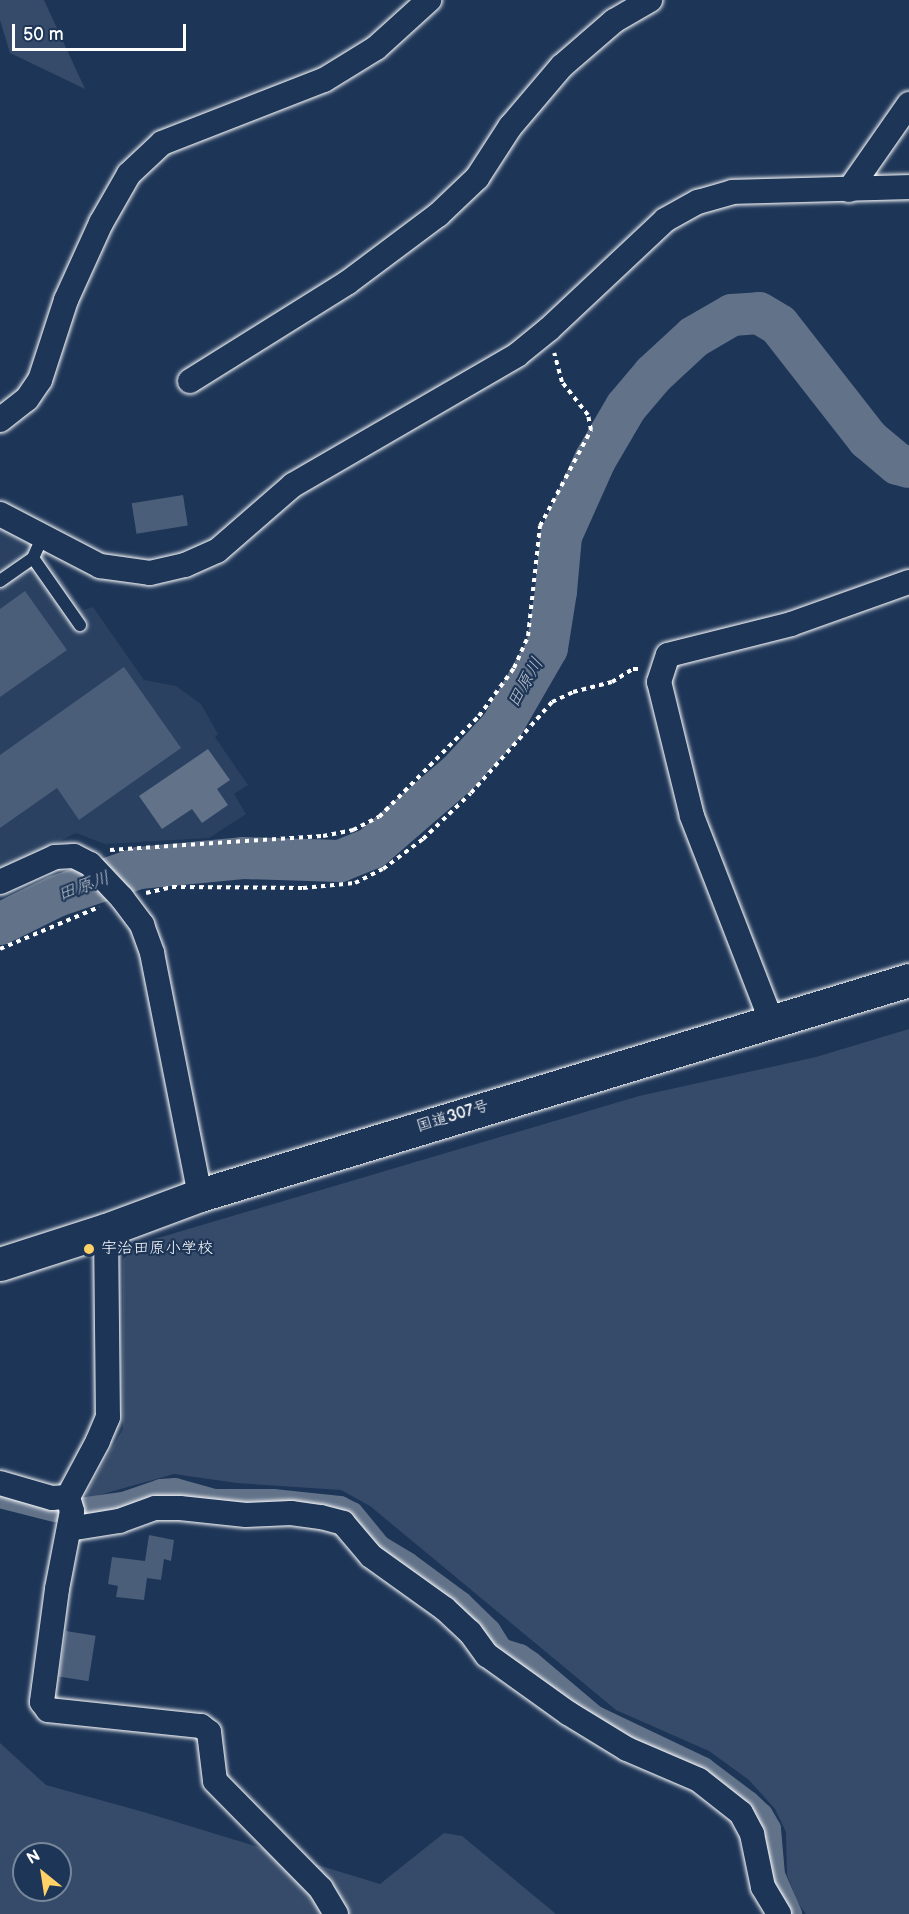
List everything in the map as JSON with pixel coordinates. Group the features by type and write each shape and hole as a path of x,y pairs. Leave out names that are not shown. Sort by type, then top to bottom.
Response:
{"highway":[{"name":"国道307号","path":"0,1264 106,1230 200,1195 909,980"}],"street":[{"path":"0,420 27,399 40,380 66,300 101,224 129,174 162,143 324,80 376,48 429,0"},
{"path":"190,381 347,283 438,215 477,178 510,127 562,66 614,21 650,0"},
{"path":"849,190 909,104"},
{"path":"0,514 38,548 100,567 150,573 185,565 217,551 293,485 517,355 549,329 665,220 698,202 732,192 909,187"},
{"path":"771,1020 692,816 659,682 668,655 791,624 909,582"},
{"path":"0,882 61,855 74,856 91,865 142,925 152,953 200,1195"},
{"path":"106,1230 108,1417 68,1497 72,1511 57,1589 42,1702 48,1710 201,1726 209,1732 215,1781 321,1889 336,1914"},
{"path":"0,1483 52,1498 68,1497"},
{"path":"69,1529 119,1521 155,1508 180,1508 246,1515 291,1513 343,1523 371,1556 446,1609 470,1632 487,1654 568,1713 627,1749 699,1780 741,1813 752,1834 763,1887 779,1914"}],"lane":[{"path":"0,581 38,548 80,625"}],"path":[{"path":"91,865 103,852 115,849 323,836 353,830 379,817 479,716 514,668 528,636 540,526 591,430 588,416 562,382 549,329"},
{"path":"0,949 118,894 172,887 303,888 355,883 383,869 423,838 471,793 552,702 573,692 612,682 633,669 646,669 659,682"}],"shaded area":[{"path":"0,0 44,0 85,89 10,53 0,20"},
{"path":"0,523 21,534 20,538 46,557 83,610 93,607 144,680 176,686 201,704 218,734 215,737 248,785 234,794 246,814 209,838 105,844 76,833 0,869"},
{"path":"208,749 230,780 217,789 228,805 202,823 192,809 162,829 139,796"},
{"path":"909,1029 909,1914 806,1914 798,1903 787,1875 786,1832 775,1809 749,1780 709,1751 616,1710 370,1506 341,1490 237,1483 174,1474 85,1499 123,1429 123,1259 141,1243 639,1096 816,1057"},
{"path":"0,1743 46,1785 147,1813 380,1884 444,1833 462,1836 556,1914 0,1914"}],"building":[{"path":"183,495 188,526 136,534 132,503"},
{"path":"25,591 67,650 0,697 0,609"},
{"path":"124,667 181,748 79,820 57,788 0,828 0,755"},
{"path":"149,1535 174,1540 171,1561 164,1559 161,1580 147,1578 144,1600 116,1597 118,1586 108,1584 112,1557 145,1561"},
{"path":"66,1631 96,1636 88,1681 59,1676"}],"waterway":[{"name":"田原川","path":"0,924 57,896 139,868 243,858 340,861 372,848 459,773 502,726 547,648 556,591 561,536 595,460 626,407 654,374 694,337 732,315 759,313 779,325 868,439 898,464 909,467"},
{"path":"87,1509 123,1504 161,1491 175,1490 214,1501 273,1501 340,1508 352,1514 379,1547 407,1564 460,1603 489,1631 501,1650 520,1656 530,1663 594,1717 703,1769 748,1803 761,1815 769,1829 773,1875 790,1914"},
{"path":"0,1496 55,1510"}],"place":[{"name":"宇治田原小学校","path":"89,1249"}]}
